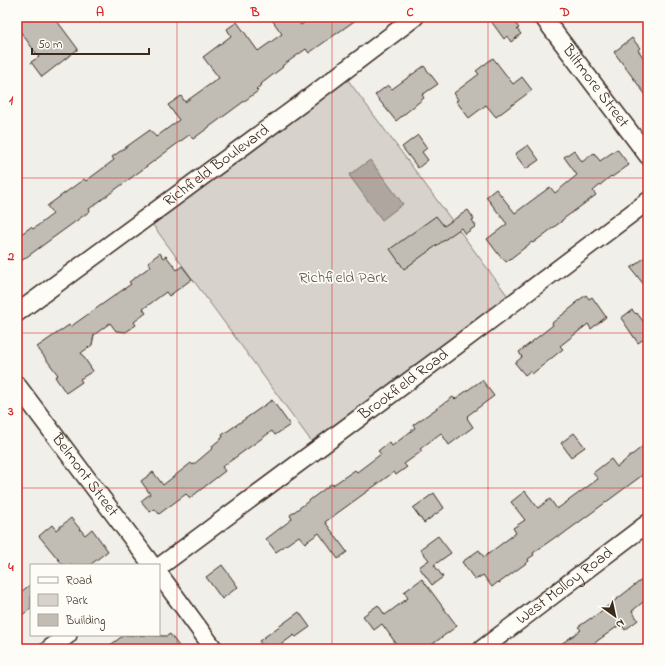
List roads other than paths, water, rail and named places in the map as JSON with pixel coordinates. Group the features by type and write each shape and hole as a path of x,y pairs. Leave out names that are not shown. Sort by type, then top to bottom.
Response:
{"street":[{"name":"Richfield Boulevard","path":"17,313 416,17"},
{"name":"Biltmore Street","path":"543,17 648,156"},
{"name":"Brookfield Road","path":"160,566 648,201"},
{"name":"Belmont Street","path":"17,385 151,564"},
{"name":"West Molloy Road","path":"482,649 648,523"},
{"path":"160,575 214,649"},
{"path":"49,649 67,636"}],"park label":[{"name":"Richfield Park","path":"343,278"}]}
